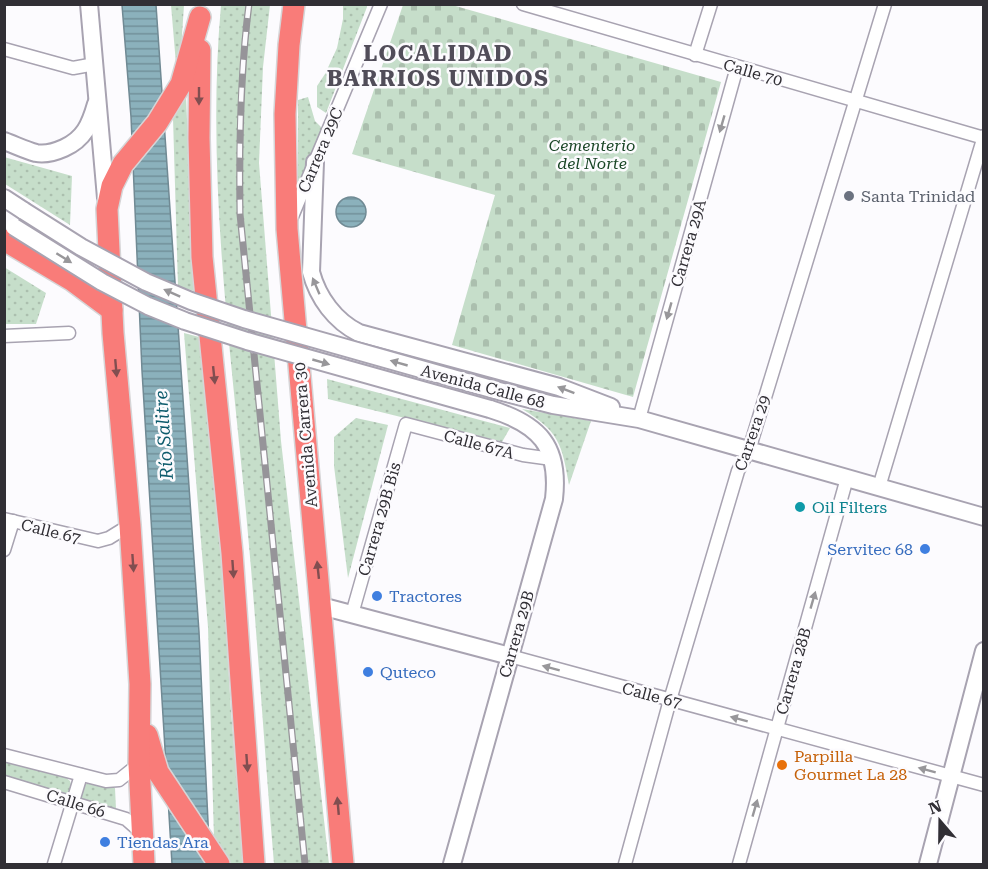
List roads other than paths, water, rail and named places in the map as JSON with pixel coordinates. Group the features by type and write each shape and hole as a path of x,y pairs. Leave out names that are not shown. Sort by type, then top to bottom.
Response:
{"highway":[{"name":"Avenida Carrera 30","path":"294,4 285,114 287,228 347,864"},
{"path":"144,864 139,764 140,684 130,525 112,310 107,209 112,186 123,164 169,106 186,71 200,11"},
{"path":"200,11 199,138 202,257 232,553 255,864"},
{"path":"8,229 112,310"},
{"path":"140,684 150,750 163,780 219,864"}],"main road":[{"path":"89,4 107,209"},
{"path":"4,141 44,153 56,152 76,143 88,127 98,94"},
{"path":"315,162 311,272 321,298 337,318 348,327 360,333 559,387 639,419"},
{"name":"Avenida Calle 68","path":"4,198 81,247 146,282 191,302 495,390 554,405 639,419 984,517"},
{"name":"Avenida Calle 68","path":"8,229 148,306 185,321 247,341 514,416"},
{"name":"Carrera 29B","path":"452,864 554,499 556,480 552,459 539,435 527,423 514,416"},
{"name":"Calle 67","path":"321,606 510,656"},
{"path":"928,864 984,651"}],"street":[{"name":"Carrera 29C","path":"287,228 381,4"},
{"name":"Calle 70","path":"523,4 550,8 695,55 983,138"},
{"path":"695,55 711,4"},
{"name":"Carrera 29","path":"625,864 670,700 738,471 749,450 857,102 885,4"},
{"path":"4,49 73,68 95,64"},
{"name":"Carrera 29A","path":"639,419 737,67"},
{"path":"879,487 983,138"},
{"path":"4,336 69,333"},
{"name":"Calle 67A","path":"406,424 523,455 552,459"},
{"name":"Carrera 29B Bis","path":"352,614 406,424"},
{"name":"Carrera 28B","path":"739,864 847,478"},
{"path":"4,550 9,520"},
{"name":"Calle 67","path":"9,520 98,541 109,538 130,525"},
{"name":"Calle 67","path":"510,656 984,785"},
{"name":"Calle 66","path":"4,755 101,781 114,781 127,775 139,764"},
{"path":"54,864 81,775"},
{"name":"Calle 66","path":"4,782 126,819 142,833"}],"water":[{"name":"Río Salitre","path":"122,5 156,5 199,632 210,864 172,864 142,371 131,117"},
{"path":"351,197 362,201 366,212 362,223 351,227 340,223 336,212 340,201"}],"railway":[{"path":"249,4 241,109 240,214 305,864"}],"place":[{"name":"Santa Trinidad","path":"849,196"},
{"name":"Oil Filters","path":"800,507"},
{"name":"Servitec 68","path":"925,549"},
{"name":"Tractores","path":"377,596"},
{"name":"Quteco","path":"368,672"},
{"name":"Parpilla Gourmet La 28","path":"782,765"},
{"name":"Tiendas Ara","path":"105,842"}],"district":[{"name":"LOCALIDAD BARRIOS UNIDOS","path":"438,66"}],"park label":[{"name":"Cementerio del Norte","path":"592,154"}]}
